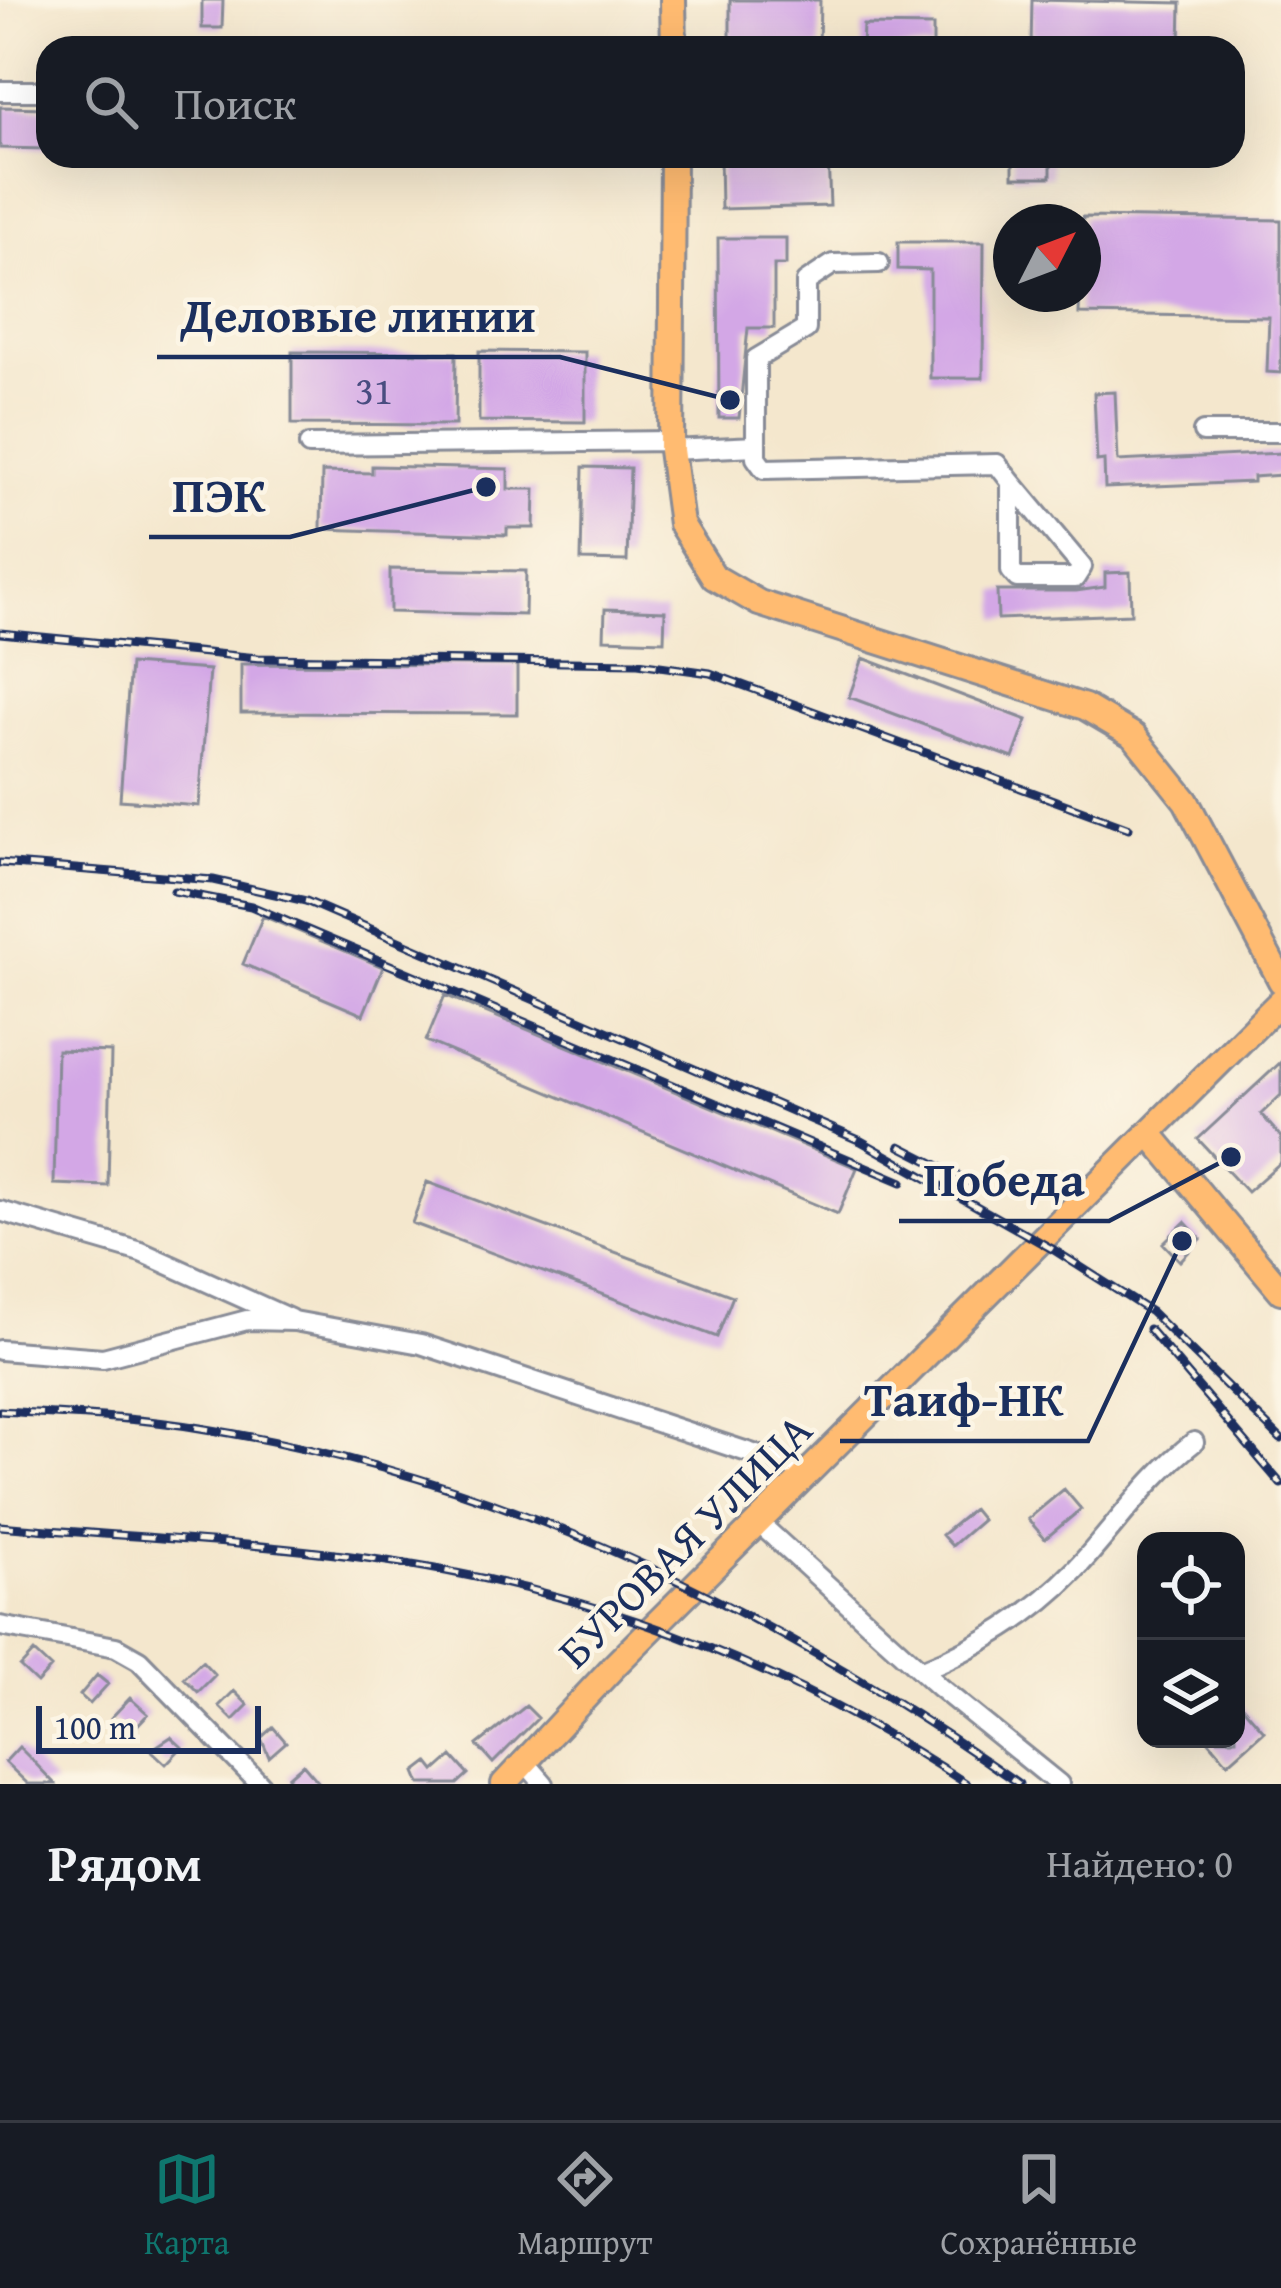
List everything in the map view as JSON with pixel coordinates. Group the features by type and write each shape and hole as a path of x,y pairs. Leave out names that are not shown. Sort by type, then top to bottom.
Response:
{"main road":[{"path":"674,0 674,36"},
{"path":"673,168 671,446 681,524 714,577 759,603 1085,707 1134,736 1186,801 1281,981"},
{"name":"БУРОВАЯ УЛИЦА","path":"504,1784 615,1665 1281,1001"},
{"path":"1150,1134 1281,1291"}],"street":[{"path":"0,91 36,91"},
{"path":"879,263 833,264 806,282 806,329 756,359 756,458 764,469 997,464 1082,567 1075,578 1017,578 1011,571 1011,482"},
{"path":"1203,432 1281,432"},
{"path":"310,445 756,446"},
{"path":"0,1211 141,1252 186,1277 234,1290 294,1321"},
{"path":"0,1350 103,1358 247,1321 294,1321 422,1344 811,1472"},
{"path":"922,1670 964,1653 1023,1614 1074,1571 1155,1472 1194,1442"},
{"path":"760,1524 922,1670 1059,1784"},
{"path":"0,1626 116,1647 140,1660 260,1784"},
{"path":"525,1762 544,1784"}],"building":[{"path":"202,0 223,0 222,28 202,28"},
{"path":"730,0 820,0 819,36 730,36"},
{"path":"1032,0 1181,3 1180,36 1031,36"},
{"path":"863,25 933,26 933,36 863,36"},
{"path":"0,107 36,108 36,149 0,148"},
{"path":"720,168 828,168 830,206 721,209"},
{"path":"1013,168 1051,168 1051,177 1013,177"},
{"path":"1101,217 1281,220 1281,373 1267,372 1269,317 1079,314 1101,312"},
{"path":"718,238 786,238 786,265 774,265 774,328 748,328 739,418 719,418"},
{"path":"898,242 984,242 983,378 930,378 930,270 898,269"},
{"path":"479,351 585,352 585,422 479,421"},
{"path":"292,352 456,353 455,425 292,424"},
{"path":"1115,392 1118,461 1281,453 1281,475 1253,477 1253,482 1105,488 1104,460 1097,461 1094,393"},
{"path":"372,466 508,469 508,489 535,489 534,528 507,528 507,535 321,529 322,472 372,473"},
{"path":"583,467 630,468 627,561 581,560"},
{"path":"390,569 526,571 525,615 390,612"},
{"path":"1130,572 1131,614 998,619 997,591 1105,587 1105,573"},
{"path":"605,609 665,611 664,641 604,639"},
{"path":"863,658 1027,720 1013,758 849,697"},
{"path":"130,664 209,670 199,806 120,800"},
{"path":"241,664 517,665 517,714 241,713"},
{"path":"263,916 383,967 363,1015 243,964"},
{"path":"445,995 857,1168 838,1214 426,1041"},
{"path":"57,1050 111,1052 108,1186 54,1184"},
{"path":"1281,1062 1281,1095 1261,1114 1281,1137 1281,1162 1247,1192 1198,1139"},
{"path":"427,1182 733,1296 717,1337 412,1223"},
{"path":"1185,1222 1201,1239 1180,1261 1163,1243"},
{"path":"1064,1489 1081,1509 1045,1539 1028,1519"},
{"path":"973,1509 982,1520 952,1546 942,1535"},
{"path":"34,1652 51,1668 37,1683 20,1667"},
{"path":"202,1661 215,1675 198,1692 184,1678"},
{"path":"97,1675 108,1684 90,1704 80,1695"},
{"path":"234,1691 248,1705 233,1720 219,1706"},
{"path":"130,1698 148,1714 129,1734 111,1718"},
{"path":"526,1706 538,1718 493,1763 477,1745"},
{"path":"1245,1709 1264,1731 1245,1748"},
{"path":"273,1727 286,1742 269,1757 261,1738"},
{"path":"171,1737 182,1747 166,1764 151,1750"},
{"path":"19,1747 55,1784 28,1784 5,1762"},
{"path":"1215,1748 1245,1748 1228,1763"},
{"path":"452,1756 468,1774 457,1784 420,1784 415,1772 428,1762 435,1771"},
{"path":"303,1764 320,1784 294,1784 288,1777"}],"railway":[{"path":"0,633 258,658 638,663 710,673 1129,828"},
{"path":"0,863 213,880 306,901 861,1141 1054,1250 1151,1312 1281,1439"},
{"path":"174,891 251,906 902,1182"},
{"path":"900,1146 980,1187"},
{"path":"1149,1329 1281,1484"},
{"path":"0,1411 175,1424 311,1450 420,1479 526,1515 731,1607 829,1662 1019,1784"},
{"path":"0,1526 336,1554 446,1571 584,1604 652,1626 782,1680 845,1711 967,1784"}],"place":[{"name":"Деловые линии","path":"730,400"},
{"name":"ПЭК","path":"486,487"},
{"name":"Победа","path":"1231,1157"},
{"name":"Таиф-НК","path":"1182,1241"}]}
